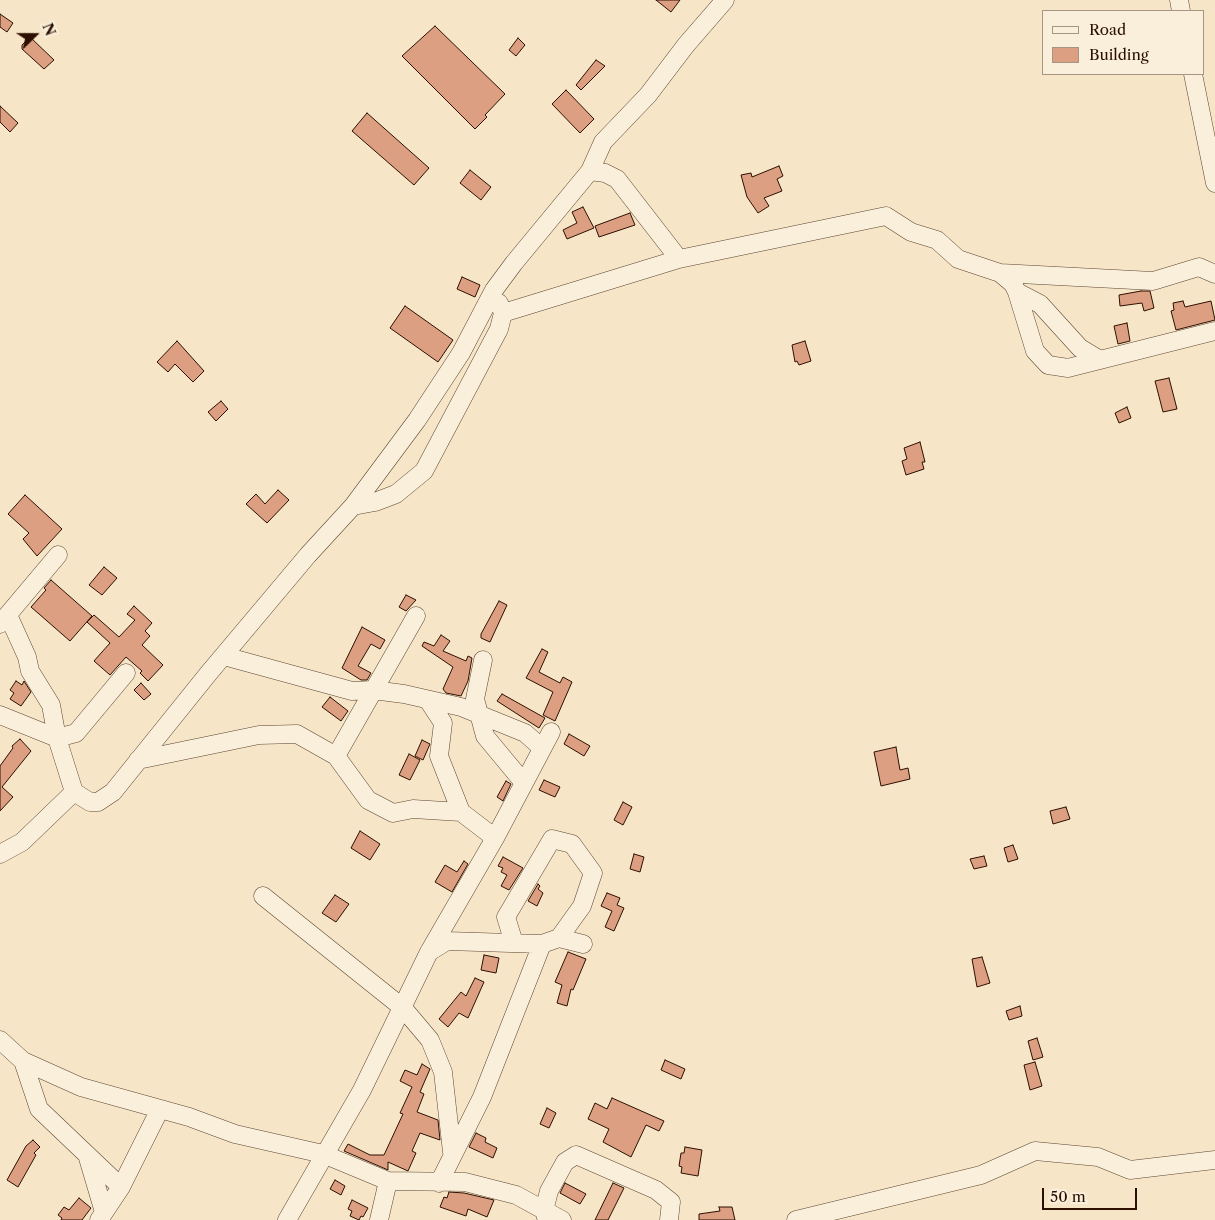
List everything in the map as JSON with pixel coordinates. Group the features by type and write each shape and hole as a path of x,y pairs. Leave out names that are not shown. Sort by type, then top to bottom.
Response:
{"street":[{"path":"58,555 4,619 28,656 30,671 51,705 57,738 74,792 90,802 98,802 113,792 308,555 353,506 423,412 460,353 494,290 590,171 603,142 648,95 686,45 725,0"},
{"path":"1193,75 1215,184"},
{"path":"590,171 605,173 617,179 679,259"},
{"path":"503,313 679,259 886,216 911,232 937,240 958,259 1000,273 1153,281 1199,267 1215,274"},
{"path":"1000,273 1013,284 1035,351 1048,365 1068,368 1215,331"},
{"path":"353,506 375,502 396,494 424,471 499,329 503,313 494,290"},
{"path":"1017,292 1040,304 1080,348 1100,360"},
{"path":"336,756 416,616"},
{"path":"224,656 352,691 373,690 428,700 478,713 525,733 551,732 495,838 429,952 362,1090 323,1154 287,1220"},
{"path":"483,660 475,699 485,736 524,783"},
{"path":"0,715 57,738 76,733 126,673"},
{"path":"428,700 443,723 439,756 462,812 495,838"},
{"path":"138,760 258,735 297,734 336,756 368,800 393,813 413,809 462,812"},
{"path":"0,854 22,842 74,792"},
{"path":"514,943 506,917 552,839 572,844 593,874 582,906 559,938"},
{"path":"263,896 403,1008 430,1040 443,1072 452,1152"},
{"path":"429,952 447,942 542,944 559,938 583,944"},
{"path":"438,1183 452,1152 482,1097 542,944"},
{"path":"0,1040 23,1061 81,1087 160,1109 235,1134 323,1154 388,1181 465,1182 507,1193 545,1215 562,1220"},
{"path":"23,1061 39,1109 88,1158 121,1187"},
{"path":"102,1216 121,1187 160,1109"},
{"path":"796,1220 981,1175 1035,1151 1098,1157 1130,1170 1215,1160"},
{"path":"545,1215 549,1191 565,1162 576,1155 656,1190 671,1202 669,1220"},
{"path":"88,1158 102,1216"},
{"path":"379,1220 388,1181"}],"building":[{"path":"656,0 680,0 671,12"},
{"path":"0,14 13,23 7,32 0,27"},
{"path":"435,26 505,94 485,115 487,117 475,129 402,56"},
{"path":"30,37 54,60 44,69 22,49 22,45"},
{"path":"518,38 525,45 516,56 509,50"},
{"path":"596,60 605,66 581,90 576,85"},
{"path":"566,90 594,119 580,133 552,104"},
{"path":"0,106 18,123 10,132 0,122"},
{"path":"367,113 429,168 414,185 352,131"},
{"path":"779,166 783,176 777,179 782,191 764,198 769,206 758,213 747,197 741,175 751,173 752,177"},
{"path":"470,170 491,187 481,200 460,183"},
{"path":"583,207 594,228 567,239 563,230 577,223 572,212"},
{"path":"630,213 635,225 599,237 595,226"},
{"path":"462,277 480,285 475,297 457,289"},
{"path":"1150,291 1154,308 1144,311 1142,303 1120,306 1119,295"},
{"path":"1183,301 1185,307 1211,301 1215,320 1176,330 1171,311 1174,310 1173,303"},
{"path":"405,306 453,340 438,362 390,328"},
{"path":"1127,323 1130,341 1118,344 1114,326"},
{"path":"177,341 204,371 193,382 175,364 168,372 157,362"},
{"path":"805,341 811,361 799,365 797,361 795,362 792,345"},
{"path":"1169,378 1177,409 1163,412 1155,381"},
{"path":"221,401 228,409 216,421 208,412"},
{"path":"1127,407 1131,418 1119,423 1115,413"},
{"path":"920,442 925,462 922,462 924,469 906,475 902,461 907,459 904,448"},
{"path":"278,490 289,500 267,523 246,504 256,494 265,504"},
{"path":"25,495 62,529 37,556 23,539 29,533 8,514"},
{"path":"104,567 117,578 102,595 89,585"},
{"path":"51,580 92,616 70,641 31,607 46,590 44,588"},
{"path":"406,595 416,600 406,611 399,607"},
{"path":"499,601 507,605 490,642 481,638 481,634"},
{"path":"134,606 152,623 145,631 150,636 142,645 163,665 148,681 140,673 142,671 126,657 110,675 94,661 110,643 87,622 94,615 119,637 135,620 127,614"},
{"path":"362,627 385,640 380,649 371,644 358,666 371,673 367,680 361,680 342,668"},
{"path":"441,635 450,641 443,651 466,661 468,656 472,658 468,681 461,696 446,693 443,689 453,667 422,646 424,642 434,646"},
{"path":"542,649 548,652 539,672 560,683 563,677 572,682 555,721 543,715 553,692 526,678"},
{"path":"16,681 22,685 24,681 31,692 21,706 10,699 14,693 10,690"},
{"path":"141,683 151,694 144,700 134,690"},
{"path":"502,694 545,718 539,728 497,701"},
{"path":"330,697 348,711 341,721 322,707"},
{"path":"569,734 590,746 584,756 564,744"},
{"path":"20,739 31,751 2,787 13,797 0,811 0,766 13,748 12,746"},
{"path":"422,740 430,744 423,760 415,756"},
{"path":"896,747 900,770 908,768 910,779 881,786 874,752"},
{"path":"409,754 420,760 410,780 399,775"},
{"path":"544,780 560,787 555,797 539,790"},
{"path":"506,781 511,784 503,801 497,797"},
{"path":"623,802 632,807 623,825 614,820"},
{"path":"1066,807 1070,819 1053,824 1050,811"},
{"path":"360,831 380,844 370,860 351,848"},
{"path":"1013,845 1018,859 1008,862 1004,848"},
{"path":"634,854 644,857 640,872 630,869"},
{"path":"984,856 987,866 974,869 970,859"},
{"path":"503,857 523,868 509,890 501,886 507,875 501,872 503,868 498,866"},
{"path":"464,861 468,864 452,892 435,882 445,865 457,872"},
{"path":"538,884 540,886 538,889 543,893 537,906 528,901"},
{"path":"607,893 620,898 617,905 624,908 614,931 605,927 612,911 601,906"},
{"path":"335,895 349,904 336,922 322,913"},
{"path":"568,952 586,959 573,990 571,989 567,1006 557,1003 562,985 555,982"},
{"path":"484,955 499,958 496,973 481,970"},
{"path":"982,957 990,983 977,987 972,959"},
{"path":"475,978 484,982 468,1018 459,1013 448,1027 439,1019 461,992 466,996"},
{"path":"1020,1006 1022,1016 1009,1020 1006,1011"},
{"path":"1037,1038 1043,1057 1033,1060 1028,1041"},
{"path":"665,1060 685,1069 681,1079 661,1070"},
{"path":"1035,1062 1042,1086 1030,1090 1024,1065"},
{"path":"422,1064 430,1069 420,1092 424,1094 417,1112 438,1120 440,1140 420,1133 412,1151 416,1153 408,1171 388,1162 388,1170 344,1151 348,1144 370,1155 384,1155 403,1114 400,1113 412,1087 400,1081 405,1070 417,1075"},
{"path":"612,1098 664,1121 659,1131 646,1125 631,1157 603,1142 609,1129 588,1119 595,1103 607,1109"},
{"path":"547,1108 556,1113 549,1128 540,1124"},
{"path":"476,1133 486,1138 485,1142 497,1148 493,1158 469,1147"},
{"path":"33,1140 40,1147 34,1153 36,1155 18,1187 7,1180 26,1146"},
{"path":"685,1147 702,1150 698,1176 681,1173 682,1167 679,1166 681,1153 684,1153"},
{"path":"335,1180 345,1186 341,1195 330,1189"},
{"path":"565,1183 586,1194 580,1204 560,1193"},
{"path":"613,1183 624,1188 608,1220 595,1220"},
{"path":"449,1192 464,1193 494,1200 487,1217 468,1209 466,1216 440,1207 444,1197 447,1198"},
{"path":"79,1198 91,1208 82,1220 61,1220 62,1218 58,1215 64,1207 69,1210"},
{"path":"352,1200 368,1208 359,1220 350,1216 352,1211 348,1209"},
{"path":"719,1207 732,1207 735,1220 699,1220 699,1214 720,1211"}]}
